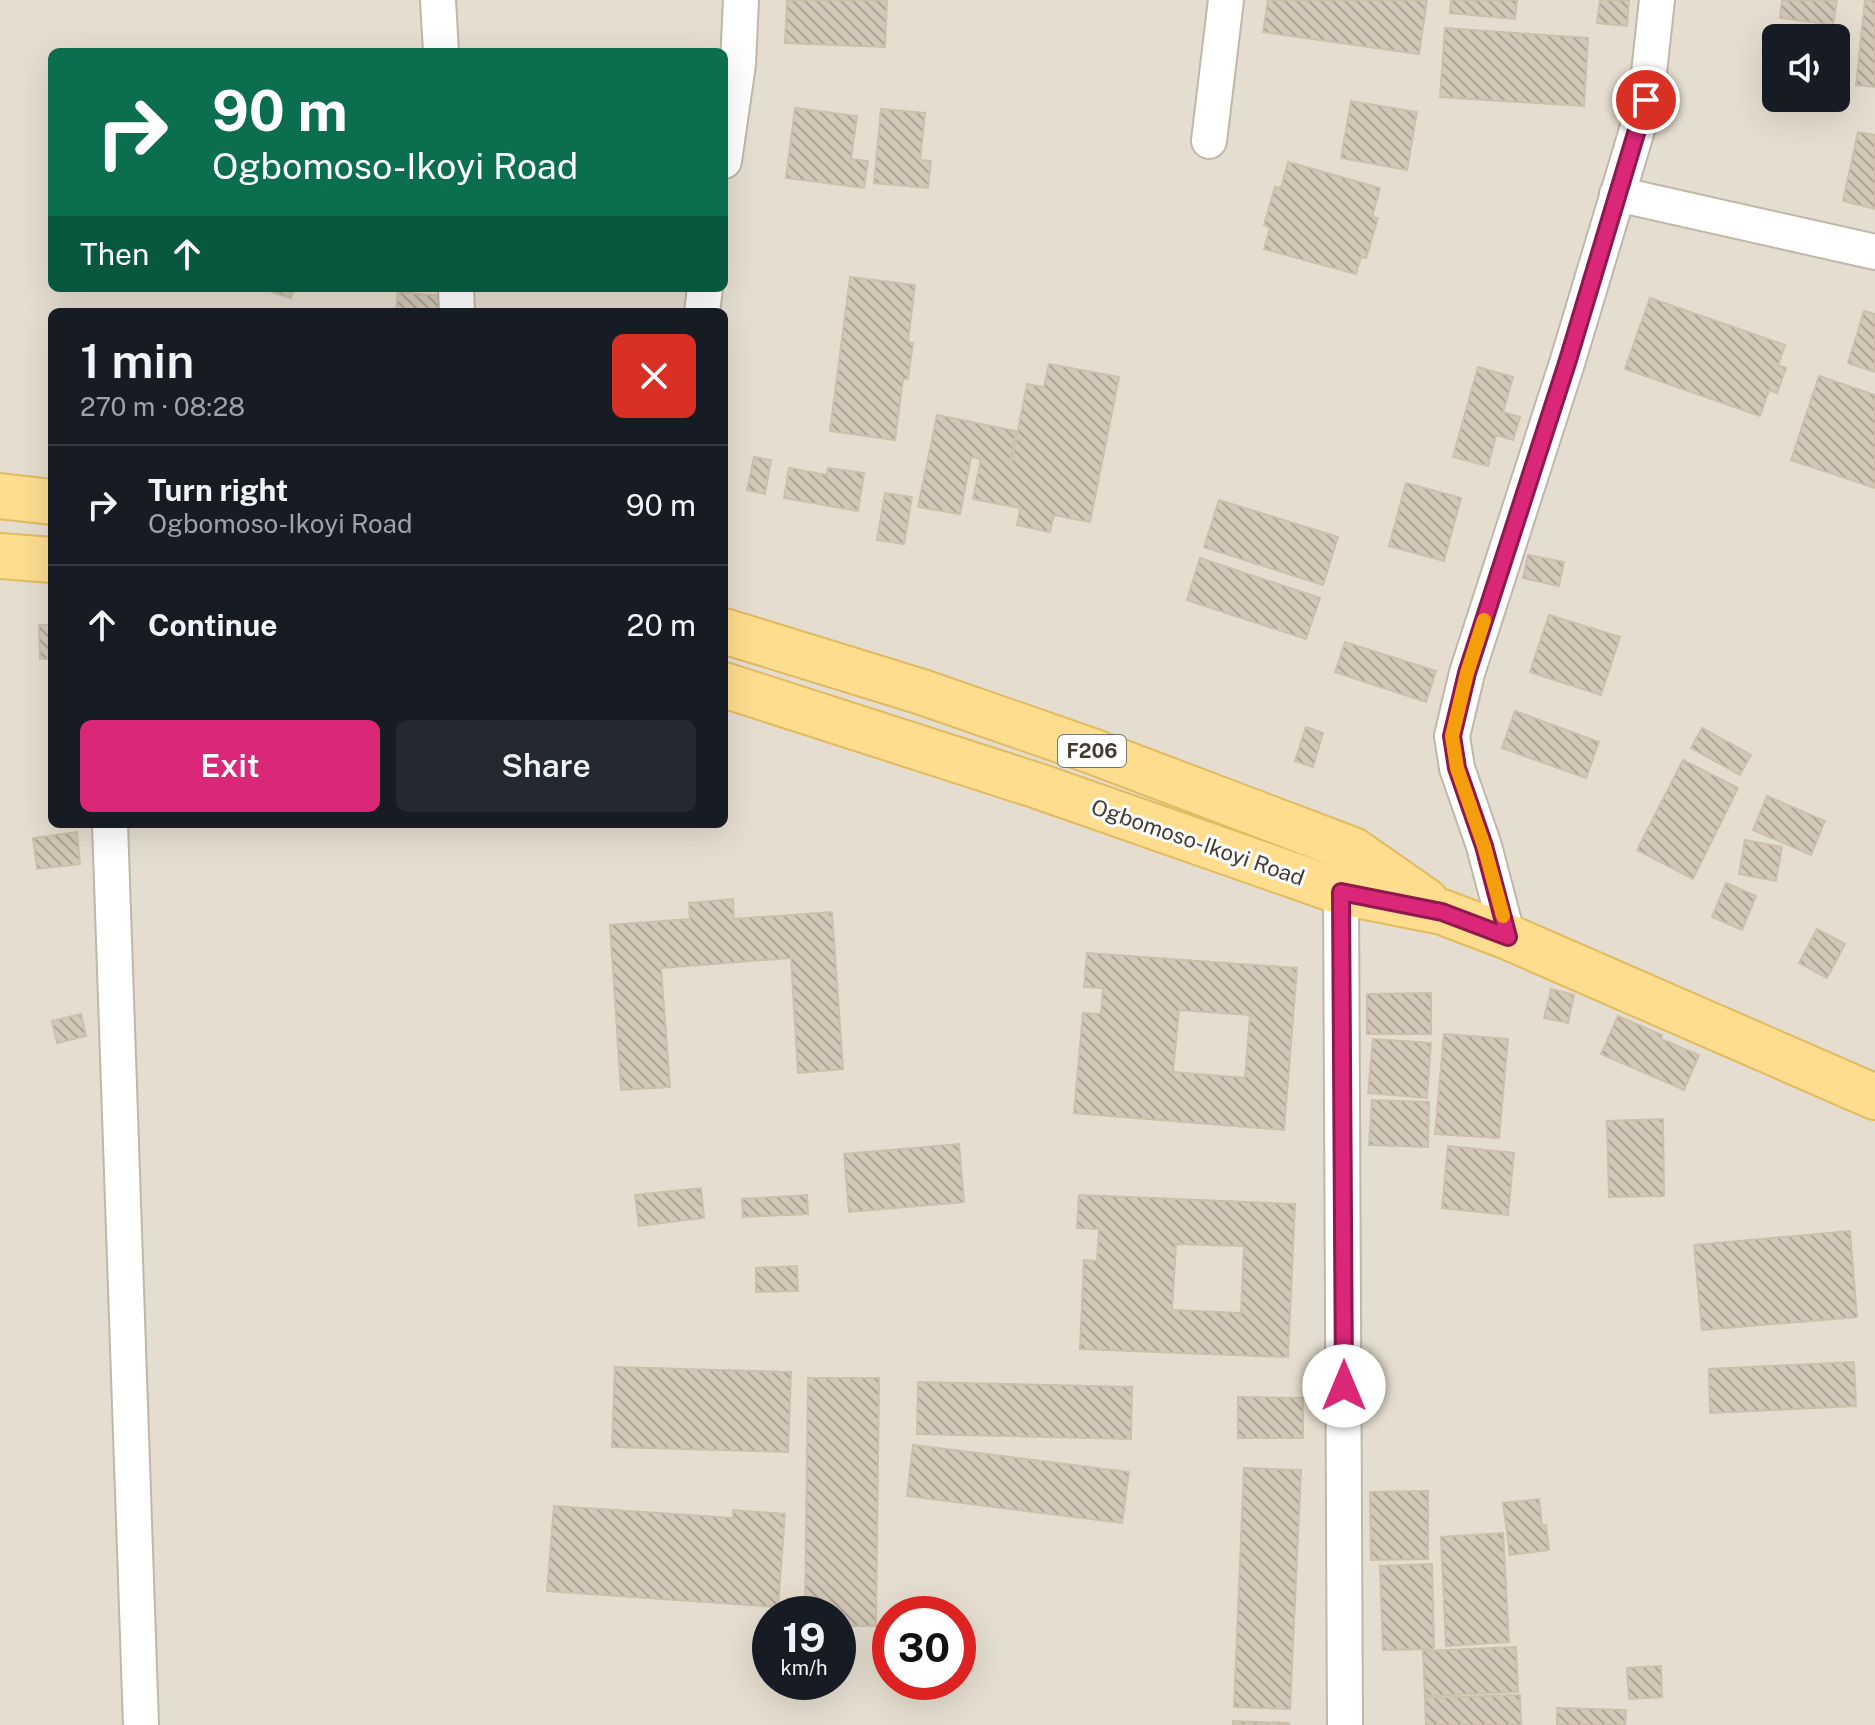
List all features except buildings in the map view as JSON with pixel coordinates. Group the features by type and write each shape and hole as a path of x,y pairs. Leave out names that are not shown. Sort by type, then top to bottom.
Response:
{"main road":[{"path":"0,496 48,502"},
{"path":"0,556 48,560"},
{"name":"Ogbomoso-Ikoyi Road","path":"728,632 907,687 1089,750 1353,850 1442,912"},
{"name":"Ogbomoso-Ikoyi Road","path":"728,686 1038,786 1341,892 1442,912"},
{"name":"F206","path":"1442,912 1508,937 1875,1097"}],"street":[{"path":"438,0 441,48"},
{"path":"728,133 738,64 741,0"},
{"path":"1209,141 1226,0"},
{"path":"1508,937 1484,846 1457,768 1452,736 1467,673 1568,360 1646,100 1657,0"},
{"path":"1617,194 1875,252"},
{"path":"110,828 141,1725"},
{"path":"1341,892 1345,1725"}],"shaded area":[{"path":"0,0 1875,0 1875,1725 0,1725"}],"slow traffic":[{"path":"1484,620 1452,736 1457,768 1484,846 1503,916"}],"route":[{"path":"1344,1386 1341,892 1442,912 1508,937 1484,846 1457,768 1452,736 1467,673 1568,360 1646,100"}]}
